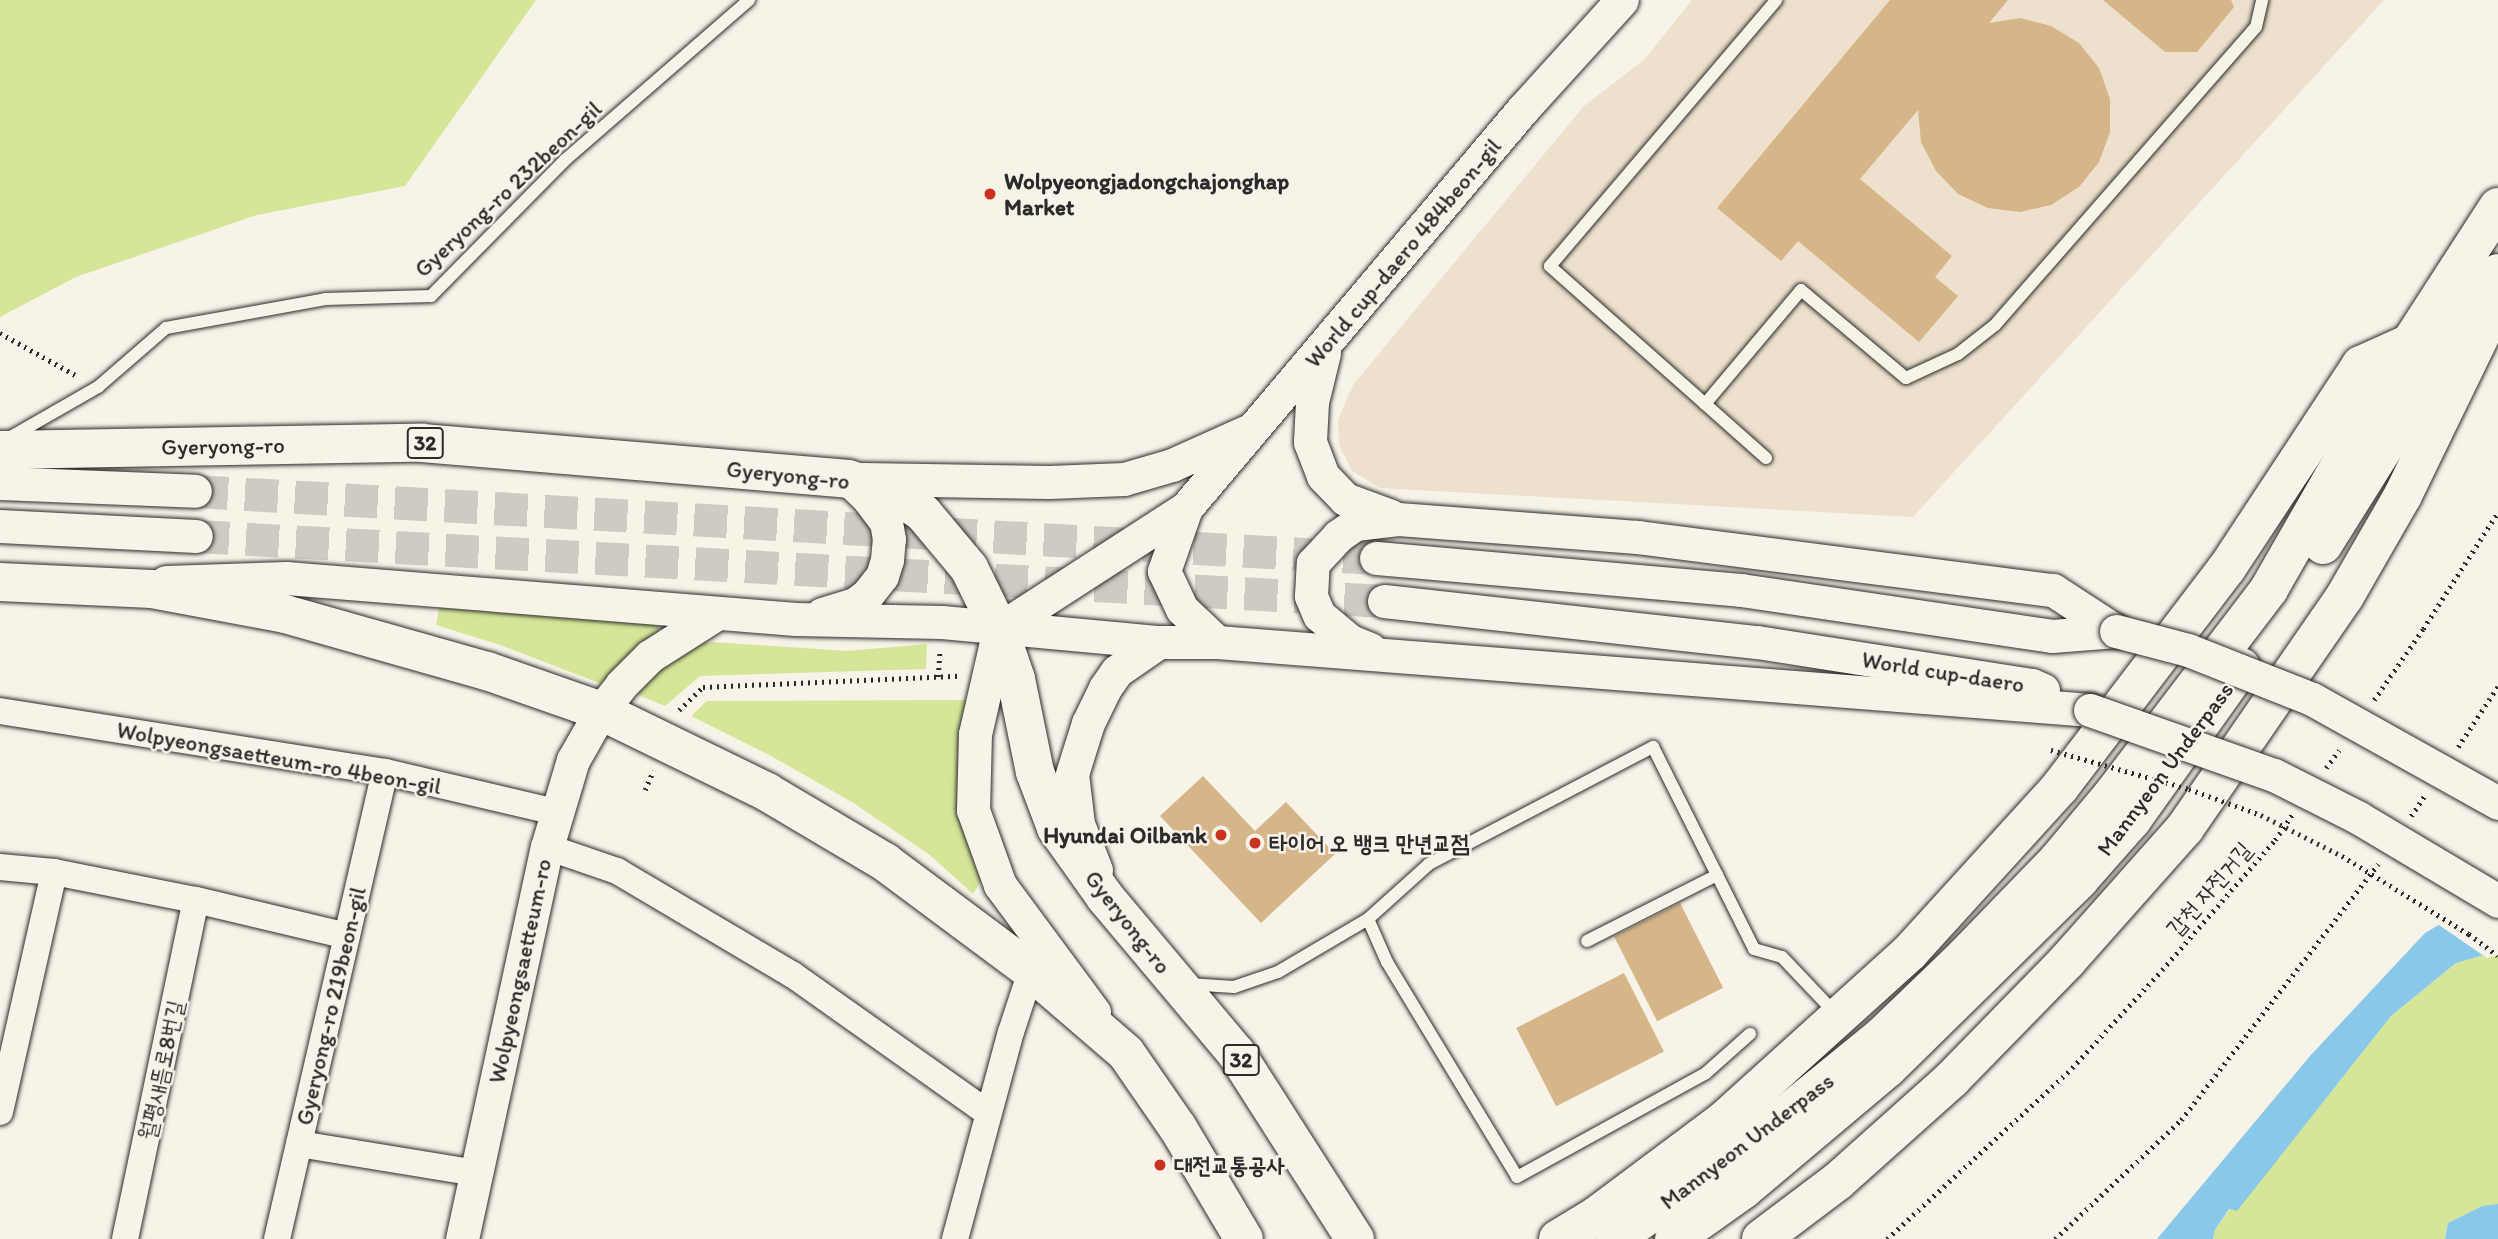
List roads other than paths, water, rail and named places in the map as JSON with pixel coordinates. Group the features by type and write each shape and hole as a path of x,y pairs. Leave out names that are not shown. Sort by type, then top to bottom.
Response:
{"main road":[{"name":"Mannyeon Underpass","path":"1597,1231 1741,1151 1882,1036 1965,957 2057,861 2113,794 2269,589 2410,343 2498,207"},
{"name":"Mannyeon Underpass","path":"1674,1239 1743,1191 1888,1068 2080,879 2132,820 2289,599 2480,295 2498,273"},
{"path":"1761,1239 1838,1181 1952,1079 2067,961 2185,828 2345,596 2409,483 2468,367 2498,298"},
{"path":"1558,1239 1597,1231 1910,952 2060,787 2227,568 2361,365 2410,343"},
{"name":"Gyeryong-ro","path":"0,450 422,443 892,492 923,513 970,568 999,629 1016,679 1035,772 1056,828 1105,897 1236,1053 1355,1239"},
{"path":"0,582 96,584 152,589 285,614 487,671 601,711 767,792 885,862 1031,971 1126,1053 1178,1128 1244,1239"}],"street":[{"name":"World cup-daero 484beon-gil","path":"1186,508 1523,109 1622,0"},
{"path":"1326,344 1312,402 1310,442 1323,476 1345,499 1398,519"},
{"path":"858,488 951,478 1049,482 1124,479 1172,465 1256,427"},
{"path":"0,483 195,491"},
{"path":"795,619 855,604 867,595 882,576 890,539 886,522 858,488"},
{"path":"1126,1053 1000,885 973,810 975,734 999,629 1186,508"},
{"path":"1186,508 1164,571 1182,609 1217,642"},
{"path":"1381,654 1350,641 1319,615 1311,596 1310,579 1312,564 1338,536 1356,524 1398,519 1637,537 2053,590 2116,631 2188,650 2312,699 2498,803"},
{"path":"0,526 196,537"},
{"path":"1376,558 1741,590 2052,636 2116,631"},
{"path":"96,584 286,578 716,614 795,619 942,622 1159,642 1217,642 2090,710"},
{"name":"World cup-daero","path":"1384,601 1770,644 2032,685 2090,710 2274,775 2359,818 2498,901"},
{"name":"Wolpyeongsaetteum-ro","path":"462,1239 547,846 572,760 601,711 650,656 716,614"},
{"path":"1105,897 1078,824 1072,774 1088,723 1105,688 1117,671 1159,642"},
{"name":"Wolpyeongsaetteum-ro 4beon-gil","path":"0,711 384,772 556,812"},
{"name":"Gyeryong-ro 219beon-gil","path":"277,1239 384,772"},
{"path":"547,846 617,871 793,975 988,1114"},
{"path":"0,867 54,872 196,900 347,936"},
{"path":"0,1112 54,872"},
{"name":"월평새뜸로8번길","path":"125,1239 196,900"},
{"path":"955,1239 988,1114 1031,971"},
{"path":"299,1144 477,1173"}],"lane":[{"name":"Gyeryong-ro 232beon-gil","path":"0,443 98,387 166,328 325,299 431,296 565,160 749,0"},
{"path":"1766,458 1550,266 1776,0"},
{"path":"1705,404 1801,290 1906,378 1958,354 1994,325 2256,27 2262,0"},
{"path":"1176,984 1234,987 1278,972 1368,919 1429,864 1653,747 1754,949 1782,957 1839,1018"},
{"path":"1587,941 1717,875"},
{"path":"1368,919 1387,962 1517,1177 1706,1073 1751,1034"}],"water":[{"path":"2498,890 2498,951 2456,963 2391,1016 2237,1211 2229,1209 2215,1230 2213,1239 2157,1239 2310,1056 2425,933"},
{"path":"2498,1204 2498,1239 2445,1239 2448,1223 2482,1206"}],"tunnel":[{"path":"195,491 1376,558"},
{"path":"196,536 1384,601"}],"place":[{"name":"Wolpyeongjadongchajonghap Market","path":"990,194"},
{"name":"Hyundai Oilbank","path":"1221,835"},
{"name":"타이어 오 뱅크 만년교점","path":"1255,843"},
{"name":"대전교통공사","path":"1160,1165"}]}
